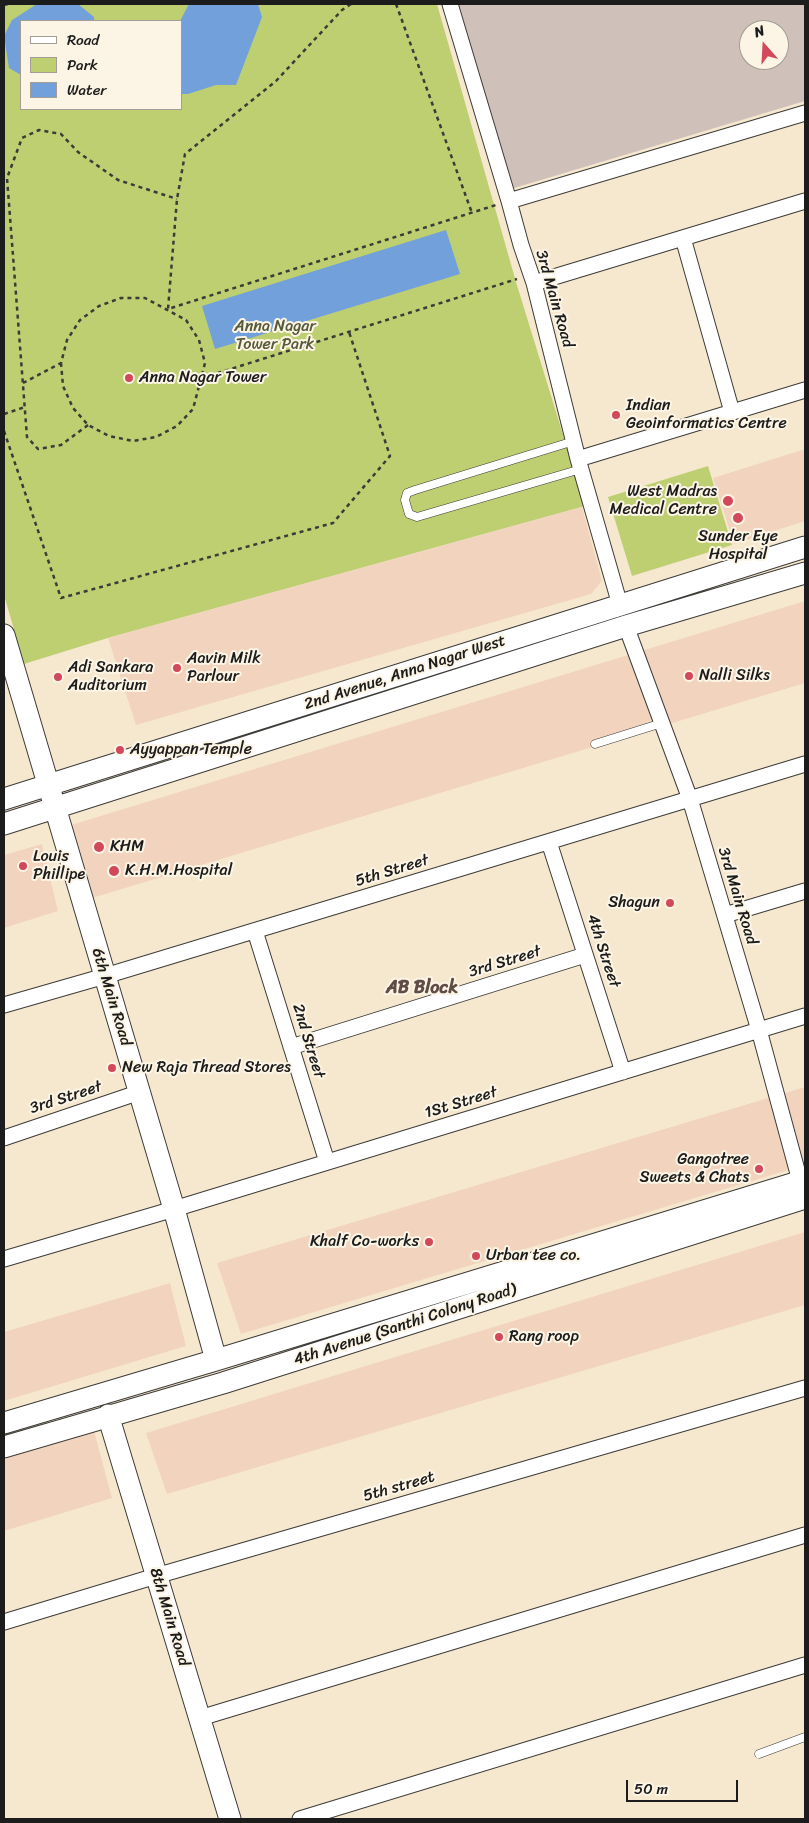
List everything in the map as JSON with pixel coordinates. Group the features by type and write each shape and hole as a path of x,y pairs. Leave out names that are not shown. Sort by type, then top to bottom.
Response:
{"street":[{"name":"3rd Main Road","path":"450,4 509,201 520,245 532,279 580,464 620,605"},
{"path":"509,201 805,113"},
{"path":"532,279 684,238 805,202"},
{"path":"684,238 732,412"},
{"path":"580,464 732,412 805,390"},
{"name":"2nd Avenue, Anna Nagar West","path":"4,799 805,547"},
{"name":"2nd Avenue, Anna Nagar West","path":"4,824 626,626 805,573"},
{"name":"3rd Main Road","path":"626,626 690,800 759,1030 804,1191"},
{"name":"6th Main Road","path":"4,635 49,786 54,809 140,1092 216,1360"},
{"path":"690,800 805,764"},
{"name":"5th Street","path":"105,976 690,800"},
{"name":"4th Street","path":"549,842 623,1072"},
{"path":"725,915 805,891"},
{"name":"2nd Street","path":"255,931 327,1162"},
{"name":"3rd Street","path":"291,1047 585,955"},
{"path":"4,1005 105,976"},
{"path":"759,1030 805,1016"},
{"name":"1St Street","path":"174,1209 759,1030"},
{"name":"3rd Street","path":"4,1138 140,1092"},
{"name":"4th Avenue (Santhi Colony Road)","path":"4,1423 804,1191"},
{"name":"4th Avenue (Santhi Colony Road)","path":"4,1447 108,1415 224,1383 804,1191"},
{"path":"4,1259 174,1209"},
{"name":"5th street","path":"4,1622 156,1576 805,1388"},
{"name":"8th Main Road","path":"108,1415 230,1819"},
{"path":"200,1718 805,1535"},
{"path":"300,1819 805,1665"}],"lane":[{"path":"574,441 415,490 408,493 405,500 409,514 416,517 580,464"},
{"path":"595,744 662,723"},
{"path":"759,1754 805,1737"}],"path":[{"path":"4,5 8,4"},
{"path":"168,309 177,199 185,154 276,81 342,10 351,4"},
{"path":"396,4 472,213"},
{"path":"7,178 22,138 39,130 62,134 78,152 118,180 177,199"},
{"path":"4,172 7,178 27,437 38,449 61,444 88,425"},
{"path":"168,309 509,201"},
{"path":"202,378 349,332 532,279"},
{"path":"121,298 145,298 186,320 199,340 205,363 193,409 177,426 156,437 132,440 109,436 88,425 73,408 63,386 61,363 67,340 80,320 99,306 121,298"},
{"path":"4,431 61,598 333,523 390,456 349,332"},
{"path":"23,384 61,363"},
{"path":"4,414 25,407"}],"shaded area":[{"path":"455,4 805,4 805,101 511,189"},
{"path":"805,449 805,521 734,544 713,478"},
{"path":"582,507 602,581 591,594 136,725 108,638"},
{"path":"805,601 805,683 92,898 71,825"},
{"path":"42,844 58,911 4,928 4,855"},
{"path":"805,1087 805,1165 241,1334 217,1263"},
{"path":"805,1232 805,1305 167,1494 146,1433"},
{"path":"170,1283 186,1346 4,1401 4,1332"},
{"path":"93,1427 112,1498 4,1531 4,1456"}],"green space":[{"name":"Anna Nagar Tower Park","path":"4,4 437,4 516,282 585,506 111,637 24,664 4,595"},
{"path":"708,466 732,545 632,576 608,497"}],"water":[{"path":"37,4 78,4 94,17 94,20 20,20 20,74 9,68 4,36 12,20"},
{"path":"189,4 258,4 262,17 236,85 216,85 188,94 182,94 181,20"},
{"path":"446,230 460,274 215,349 202,306"}],"place":[{"name":"Anna Nagar Tower","path":"129,378"},
{"name":"Indian Geoinformatics Centre","path":"616,415"},
{"name":"West Madras Medical Centre","path":"728,501"},
{"name":"Sunder Eye Hospital","path":"738,518"},
{"name":"Aavin Milk Parlour","path":"177,668"},
{"name":"Nalli Silks","path":"689,676"},
{"name":"Adi Sankara Auditorium","path":"58,677"},
{"name":"Ayyappan Temple","path":"120,750"},
{"name":"KHM","path":"99,847"},
{"name":"Louis Phillipe","path":"23,866"},
{"name":"K.H.M.Hospital","path":"114,871"},
{"name":"Shagun","path":"670,903"},
{"name":"New Raja Thread Stores","path":"112,1068"},
{"name":"Gangotree Sweets & Chats","path":"759,1169"},
{"name":"Khalf Co-works","path":"429,1242"},
{"name":"Urban tee co.","path":"476,1256"},
{"name":"Rang roop","path":"499,1337"}],"district":[{"name":"AB Block","path":"422,988"}]}
